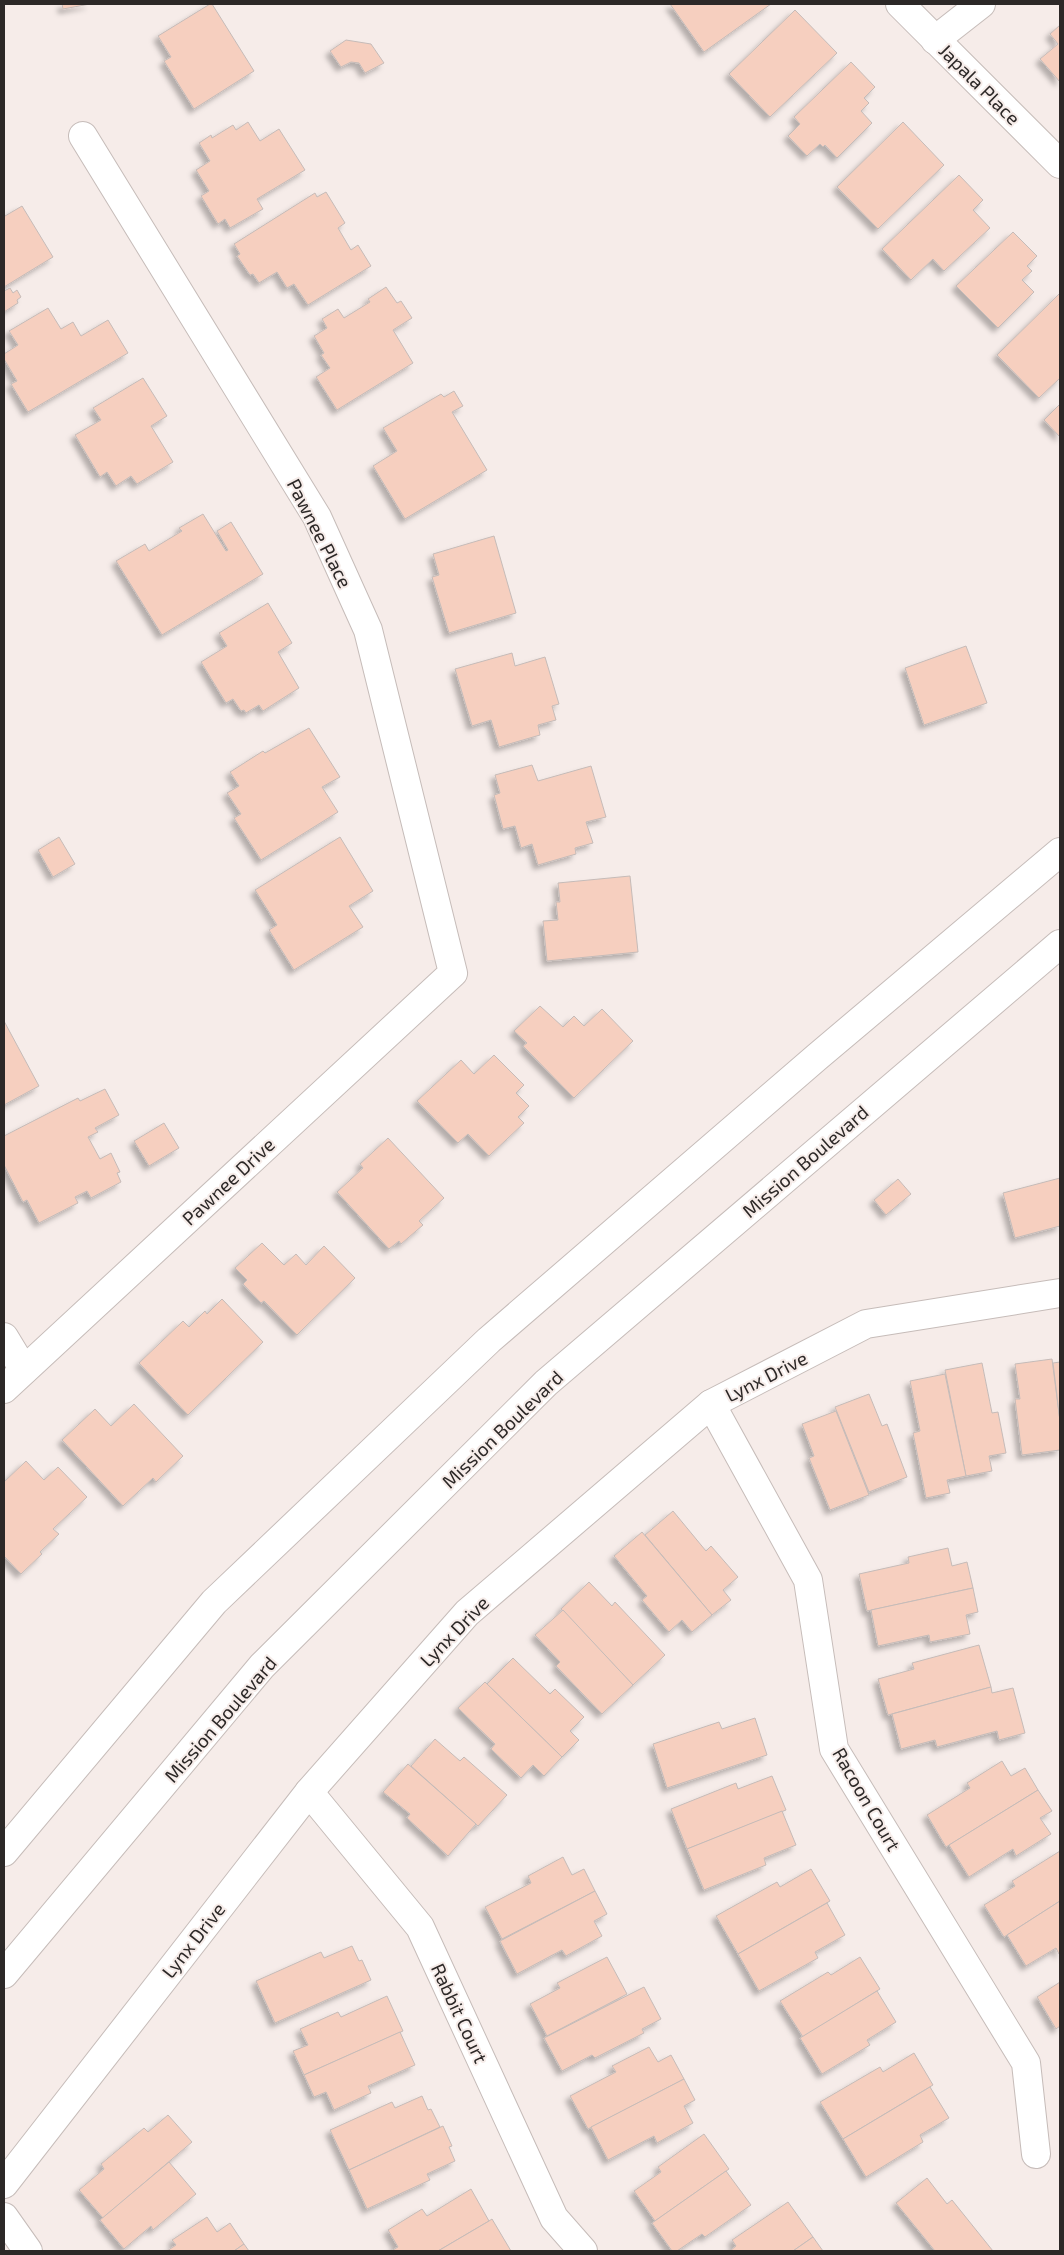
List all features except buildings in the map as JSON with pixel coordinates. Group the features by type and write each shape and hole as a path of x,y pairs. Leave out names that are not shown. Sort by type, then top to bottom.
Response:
{"street":[{"name":"Japala Place","path":"900,4 1060,164"},
{"path":"935,40 980,4"},
{"name":"Pawnee Place","path":"83,136 317,517 368,630 453,973"},
{"path":"4,1852 214,1602 489,1340 817,1057 1060,852"},
{"name":"Mission Boulevard","path":"4,1974 262,1666 546,1383 1060,944"},
{"name":"Pawnee Drive","path":"4,1389 453,973"},
{"name":"Lynx Drive","path":"4,2184 309,1792 467,1613 711,1404 866,1324 1060,1293"},
{"path":"4,1336 24,1370"},
{"name":"Racoon Court","path":"711,1404 808,1580 834,1749 1026,2063 1036,2154"},
{"name":"Rabbit Court","path":"309,1792 420,1927 554,2218 583,2251"},
{"path":"4,2217 28,2251"}]}
